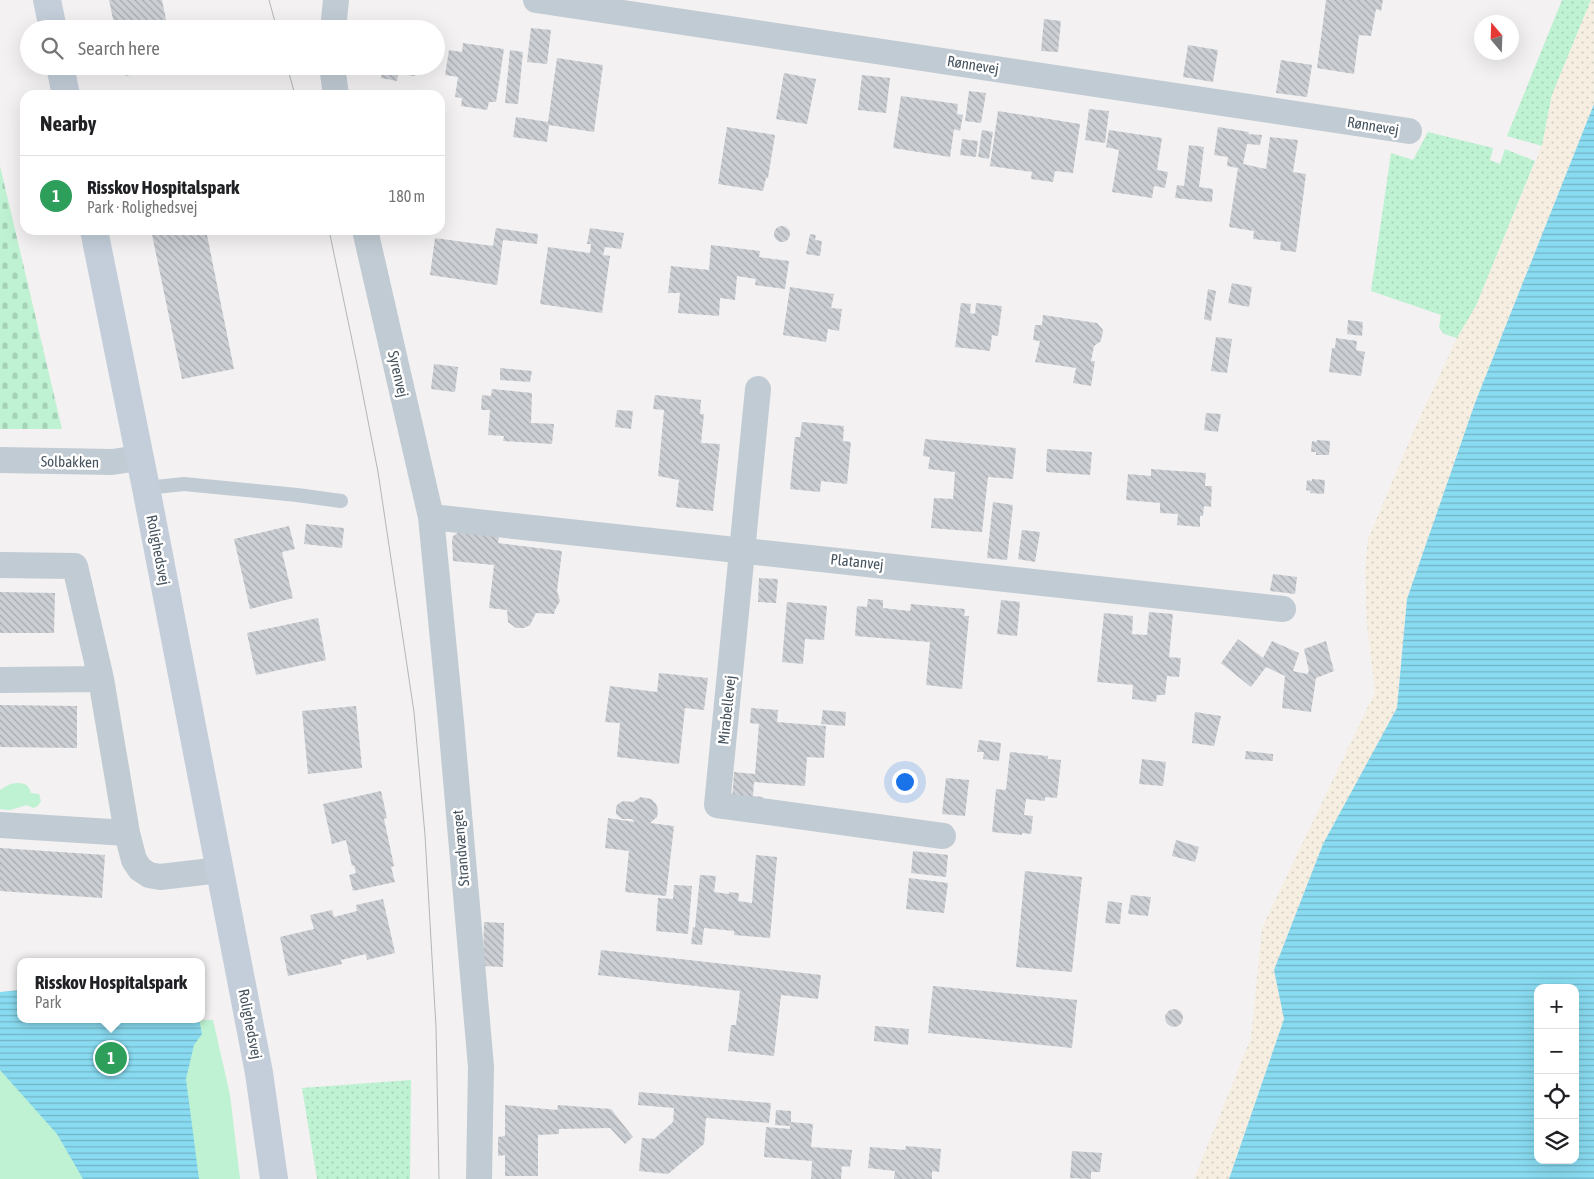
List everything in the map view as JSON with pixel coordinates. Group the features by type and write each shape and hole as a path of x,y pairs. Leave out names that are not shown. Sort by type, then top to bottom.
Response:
{"street":[{"path":"47,0 51,20"},
{"path":"333,20 336,0"},
{"name":"Rønnevej","path":"536,0 1409,131"},
{"path":"62,75 65,90"},
{"path":"333,75 335,90"},
{"name":"Rolighedsvej","path":"95,235 259,1073 274,1179"},
{"name":"Syrenvej","path":"366,235 431,517"},
{"name":"Mirabellevej","path":"758,389 717,805 943,836"},
{"name":"Solbakken","path":"0,460 112,462 139,458"},
{"name":"Platanvej","path":"431,517 1283,609"},
{"name":"Strandvænget","path":"431,517 481,1067 479,1179"},
{"path":"0,565 75,566 100,679 127,833 134,860 140,869 149,875 160,877 220,870"},
{"path":"0,680 100,679"},
{"path":"0,825 127,833"}],"lane":[{"path":"146,488 184,484 341,501"}],"green space":[{"path":"1562,0 1591,0 1552,95 1542,146 1507,136"},
{"path":"1428,132 1493,148 1490,160 1500,164 1505,149 1535,161 1476,306 1457,338 1444,334 1439,328 1441,315 1371,291 1391,153 1413,160"},
{"path":"0,166 62,429 0,429"},
{"path":"10,784 26,785 31,793 39,794 41,801 38,806 33,808 27,805 10,810 0,809 0,790"},
{"path":"0,998 17,1015 17,1023 205,1023 205,1020 213,1020 230,1095 240,1179 0,1179"},
{"path":"411,1080 410,1179 317,1179 302,1088"}],"sand":[{"path":"1591,0 1594,0 1594,104 1475,403 1407,599 1397,708 1323,844 1274,970 1284,1019 1229,1179 1194,1179 1251,1038 1262,928 1375,692 1367,624 1365,569 1368,539 1414,430 1457,338 1476,306 1542,146 1552,95"}],"water":[{"path":"1594,104 1594,1179 1229,1179 1284,1019 1274,970 1323,844 1397,708 1407,599 1475,403"},
{"path":"17,990 17,1023 200,1023 202,1034 194,1045 186,1079 199,1179 83,1179 57,1134 0,1070 0,992"}],"building":[{"path":"109,0 162,0 166,20 113,20"},
{"path":"1326,0 1383,0 1381,11 1376,9 1371,36 1359,35 1354,74 1317,68"},
{"path":"1044,19 1061,21 1058,52 1041,51"},
{"path":"531,28 551,30 547,64 527,62"},
{"path":"463,43 504,49 496,102 489,102 487,110 461,106 462,98 455,97 458,77 445,75 449,50 462,52"},
{"path":"1188,45 1218,50 1213,82 1183,77"},
{"path":"510,50 523,52 518,104 505,103"},
{"path":"557,58 603,65 594,132 549,125 547,142 513,137 516,117 548,122"},
{"path":"1281,60 1312,65 1307,97 1276,93"},
{"path":"784,73 816,79 807,124 776,119"},
{"path":"381,75 398,75 397,81 381,78"},
{"path":"862,75 890,78 886,113 858,110"},
{"path":"969,91 986,93 981,123 965,121"},
{"path":"901,96 958,104 957,114 963,115 960,131 954,129 950,157 893,148"},
{"path":"1089,109 1109,111 1105,143 1085,140"},
{"path":"998,111 1080,124 1073,173 1055,171 1053,182 1031,179 1032,172 990,166"},
{"path":"727,127 775,135 768,178 766,178 763,191 718,184"},
{"path":"1218,127 1249,132 1248,134 1262,135 1260,145 1247,144 1243,164 1266,169 1270,137 1298,140 1293,172 1306,174 1296,252 1280,250 1281,242 1253,239 1254,231 1229,227 1238,168 1227,166 1228,157 1214,155"},
{"path":"982,130 993,132 989,159 978,157"},
{"path":"1109,130 1162,138 1157,170 1168,172 1165,188 1154,186 1152,198 1112,192 1119,150 1106,147"},
{"path":"962,139 978,141 976,157 960,155"},
{"path":"1189,145 1204,147 1199,187 1213,189 1212,202 1175,198 1177,185 1184,186"},
{"path":"782,226 788,228 790,234 788,240 782,242 776,240 774,234 776,228"},
{"path":"496,228 538,234 537,244 503,240 497,285 430,275 435,238 493,246"},
{"path":"590,228 624,233 621,249 605,247 603,255 610,256 602,313 540,304 548,247 590,253 591,244 587,244"},
{"path":"810,234 816,235 815,240 822,241 820,256 806,254"},
{"path":"152,235 207,235 234,369 182,379"},
{"path":"711,245 760,251 759,257 789,261 785,289 755,285 756,279 737,276 735,300 720,298 719,316 678,313 680,293 668,293 671,266 709,270"},
{"path":"1232,283 1252,287 1249,307 1228,303"},
{"path":"790,287 834,294 831,308 842,309 839,331 828,329 826,342 783,335"},
{"path":"1208,289 1216,291 1211,321 1204,319"},
{"path":"961,303 971,304 970,313 975,314 976,303 1002,306 998,336 992,335 990,351 955,347"},
{"path":"1043,315 1097,323 1103,330 1101,341 1094,346 1091,361 1095,361 1091,386 1073,383 1076,368 1035,362 1040,341 1033,340 1035,325 1042,325"},
{"path":"1348,320 1363,322 1362,336 1347,334"},
{"path":"1216,337 1232,339 1227,373 1211,371"},
{"path":"1336,338 1357,341 1356,350 1365,352 1361,376 1329,372 1332,348 1335,348"},
{"path":"434,364 458,367 455,392 431,389"},
{"path":"500,368 532,371 530,382 500,380"},
{"path":"492,389 532,393 531,423 554,424 552,444 503,441 504,436 488,435 490,410 481,410 482,395 491,396"},
{"path":"655,395 701,400 700,414 704,414 701,443 720,444 713,511 676,507 679,480 658,476 664,410 653,409"},
{"path":"617,410 633,411 631,429 615,427"},
{"path":"1206,413 1221,414 1218,432 1204,430"},
{"path":"802,422 844,426 843,441 851,442 847,484 821,481 820,492 790,489 795,437 800,437"},
{"path":"925,439 1016,448 1013,479 988,477 982,532 931,528 934,498 953,499 955,472 928,469 930,457 923,456"},
{"path":"1317,440 1330,441 1329,455 1316,455 1316,452 1311,452 1312,441 1317,442"},
{"path":"1047,449 1092,452 1090,475 1046,472"},
{"path":"1151,469 1206,473 1205,486 1212,486 1211,507 1204,506 1203,516 1200,516 1200,527 1177,525 1178,514 1160,513 1160,503 1126,500 1128,474 1151,476"},
{"path":"1312,479 1325,480 1324,494 1310,493 1311,491 1306,490 1307,480 1312,481"},
{"path":"993,502 1013,505 1007,560 987,558"},
{"path":"306,524 344,528 342,548 304,544"},
{"path":"289,526 295,549 282,552 293,598 250,609 234,539"},
{"path":"1022,530 1040,532 1035,562 1018,559"},
{"path":"459,532 499,536 498,543 562,551 557,591 560,601 554,614 536,613 530,625 524,628 516,628 508,622 507,610 489,608 494,565 453,561 452,540 453,536"},
{"path":"1273,574 1297,577 1295,594 1270,591"},
{"path":"759,578 778,579 776,603 758,602"},
{"path":"0,592 55,593 54,633 0,633"},
{"path":"868,599 883,600 883,608 910,611 911,604 965,609 964,616 969,616 962,689 926,685 930,642 855,636 857,606 867,607"},
{"path":"1001,600 1020,602 1017,636 997,634"},
{"path":"787,602 827,606 824,640 805,639 803,664 782,662"},
{"path":"1149,612 1173,614 1169,657 1181,658 1179,677 1167,676 1165,695 1157,695 1156,702 1132,699 1133,685 1097,682 1104,613 1133,616 1132,634 1147,635"},
{"path":"318,618 326,660 256,675 247,633"},
{"path":"1238,639 1263,658 1272,641 1299,653 1293,671 1307,674 1309,671 1304,649 1326,641 1334,671 1316,678 1311,712 1282,708 1285,676 1266,667 1251,687 1221,663"},
{"path":"659,673 708,678 704,710 685,708 679,764 617,757 620,723 605,722 610,686 657,692"},
{"path":"0,705 77,706 77,748 0,747"},
{"path":"356,706 362,768 308,774 302,711"},
{"path":"751,708 778,710 777,722 826,726 824,758 807,757 805,786 754,782 753,796 763,797 762,804 732,802 734,772 755,774 759,724 750,723"},
{"path":"823,710 846,712 845,726 821,724"},
{"path":"1195,712 1221,716 1214,746 1192,743"},
{"path":"979,740 1001,743 999,761 983,759 984,752 977,752"},
{"path":"1246,751 1273,754 1273,761 1245,759"},
{"path":"1010,752 1048,756 1048,759 1061,760 1057,798 1045,797 1045,801 1026,799 1024,815 1033,816 1031,834 992,832 996,789 1006,790"},
{"path":"1142,759 1166,762 1163,786 1139,784"},
{"path":"946,778 969,780 965,816 942,814"},
{"path":"381,791 387,818 384,819 394,866 391,867 395,882 353,891 349,875 356,873 354,865 352,866 346,840 332,844 323,804"},
{"path":"641,797 651,799 656,804 658,810 657,817 650,823 674,826 666,896 625,892 629,851 605,848 608,818 635,822 632,819 622,819 616,814 616,807 623,801 633,802"},
{"path":"1176,840 1199,847 1195,862 1172,856"},
{"path":"0,848 105,855 102,898 0,891"},
{"path":"913,851 948,855 946,877 911,873"},
{"path":"756,855 777,857 770,938 734,935 734,931 704,928 702,945 691,944 693,927 695,928 700,875 716,876 714,892 739,893 738,901 752,903"},
{"path":"1025,871 1082,877 1072,972 1016,967"},
{"path":"909,878 948,883 944,913 906,909"},
{"path":"674,885 692,886 688,934 656,931 658,898 673,899"},
{"path":"1131,895 1151,897 1148,916 1128,914"},
{"path":"383,899 395,953 367,960 366,954 341,960 342,964 288,976 280,937 314,929 310,915 332,910 334,917 357,911 356,905"},
{"path":"1108,901 1122,903 1120,924 1105,923"},
{"path":"484,922 504,923 503,967 483,966"},
{"path":"601,950 821,975 818,999 781,995 774,1056 728,1051 731,1025 736,1025 740,991 598,975"},
{"path":"933,986 1077,1000 1072,1048 928,1033"},
{"path":"1174,1009 1180,1012 1183,1018 1180,1024 1174,1027 1168,1024 1165,1018 1168,1012"},
{"path":"875,1026 909,1029 908,1045 874,1041"},
{"path":"639,1092 771,1103 769,1123 706,1118 704,1144 668,1174 639,1171 642,1138 654,1139 673,1122 674,1108 638,1105"},
{"path":"505,1105 557,1110 558,1105 611,1109 633,1137 625,1144 610,1128 559,1129 559,1134 538,1135 538,1176 505,1176 505,1155 498,1156 498,1137 505,1136"},
{"path":"776,1110 791,1111 791,1122 813,1124 811,1147 852,1150 850,1167 842,1166 841,1179 811,1179 812,1161 764,1157 766,1127 790,1129 790,1126 775,1125"},
{"path":"906,1146 941,1149 939,1172 932,1171 932,1179 894,1179 895,1171 868,1168 870,1147 905,1150"},
{"path":"1072,1151 1102,1153 1100,1172 1091,1172 1091,1179 1070,1178"}],"tram line":[{"path":"269,0 275,20"},
{"path":"289,75 294,90"},
{"path":"330,235 378,472 414,712 425,835 436,1027 439,1179"}],"place":[{"name":"Risskov Hospitalspark","path":"111,1058"}]}
